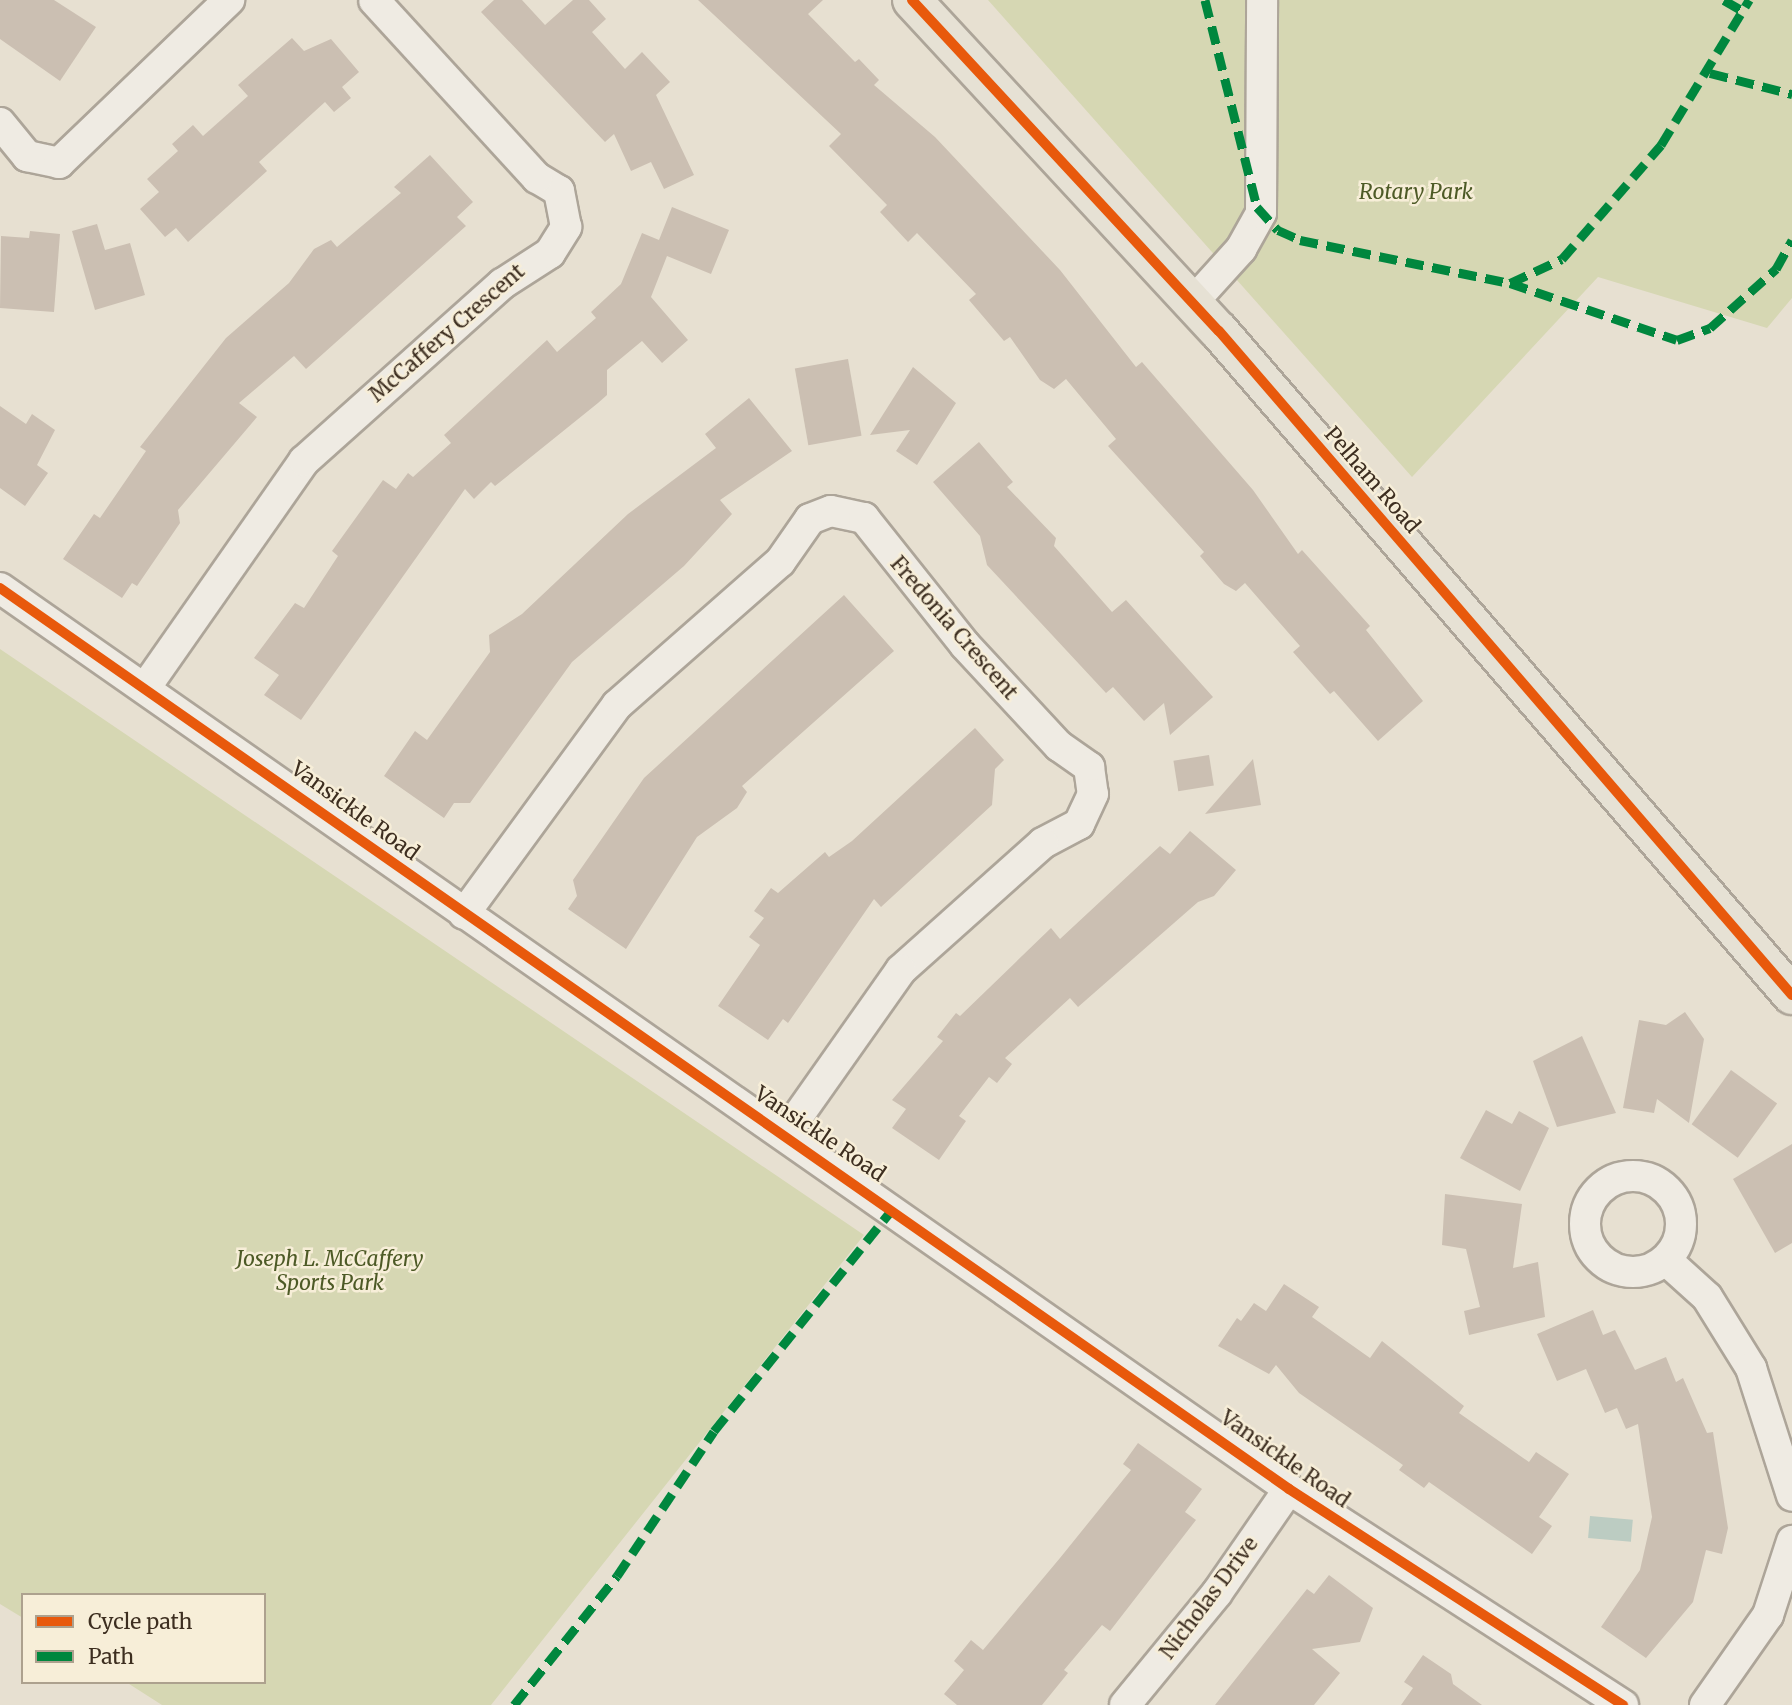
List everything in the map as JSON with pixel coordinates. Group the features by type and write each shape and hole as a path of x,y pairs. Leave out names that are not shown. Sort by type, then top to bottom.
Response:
{"main road":[{"name":"Pelham Road","path":"912,0 1193,302 1792,995"}],"street":[{"path":"0,123 27,156 59,163 229,0"},
{"name":"McCaffery Crescent","path":"145,688 304,461 502,284 550,253 566,227 559,191 537,178 374,0"},
{"path":"1193,302 1241,249 1261,213 1262,0"},
{"name":"Fredonia Crescent","path":"464,914 617,705 780,562 810,519 831,511 864,517 965,645 1059,746 1088,767 1093,794 1079,824 1043,843 901,970 786,1133"},
{"name":"Vansickle Road","path":"0,588 464,914 786,1133 1289,1489 1623,1705"},
{"path":"1666,1259 1707,1297 1751,1368 1773,1418 1792,1496"},
{"name":"Nicholas Drive","path":"1125,1705 1217,1593 1289,1489"},
{"path":"1705,1705 1768,1615 1792,1541"}],"green space":[{"name":"Rotary Park","path":"988,0 1792,0 1792,298 1767,328 1598,277 1412,477"},
{"name":"Joseph L. McCaffery Sports Park","path":"0,649 864,1235 491,1705 162,1705 129,1684 266,1684 266,1593 21,1593 21,1617 0,1604"}],"shaded area":[{"path":"1590,1516 1633,1520 1631,1542 1588,1538"}],"building":[{"path":"0,0 54,0 96,27 60,81 0,39"},
{"path":"494,0 522,0 545,25 573,0 589,0 606,19 592,32 625,69 642,52 670,82 656,95 694,175 664,189 651,162 631,171 614,134 605,142 481,12"},
{"path":"698,0 823,0 808,14 855,62 859,59 879,80 874,85 935,137 1060,270 1136,367 1142,362 1253,490 1298,554 1302,550 1370,626 1366,630 1423,701 1378,741 1334,691 1330,694 1293,652 1300,646 1245,583 1236,591 1224,584 1200,556 1204,552 1108,446 1116,439 1066,379 1054,389 1040,380 1010,337 1004,341 969,300 976,294 917,233 908,242 880,212 887,205 829,146 841,134"},
{"path":"292,38 304,51 331,39 359,72 342,87 351,98 334,112 325,102 259,162 267,171 188,242 176,228 165,237 140,209 159,192 147,179 178,151 172,144 193,125 203,136 248,96 238,85"},
{"path":"430,155 473,202 457,217 466,226 306,369 294,356 239,403 257,417 178,510 180,523 137,586 132,583 122,598 63,559 94,514 100,518 146,451 140,447 226,338 289,283 314,249 331,240 337,247 401,193 394,187"},
{"path":"672,207 729,230 711,274 667,256 651,297 688,340 662,363 642,341 607,370 607,395 598,403 495,486 491,482 474,499 465,489 301,720 264,695 279,675 254,658 295,603 304,608 338,556 332,551 383,480 396,489 408,473 413,477 451,443 444,435 547,340 557,352 596,318 591,312 621,284 642,233 659,240"},
{"path":"97,224 105,250 130,243 145,295 95,310 72,231"},
{"path":"30,231 60,234 54,312 0,308 1,236 29,238"},
{"path":"848,359 862,436 808,445 795,368"},
{"path":"913,367 956,403 917,465 896,451 910,430 870,435"},
{"path":"749,398 792,451 720,500 732,514 684,566 572,662 470,803 454,803 444,818 384,776 415,731 427,740 490,652 489,635 522,614 628,514 716,448 705,434"},
{"path":"0,406 26,424 32,414 55,430 37,465 48,473 25,506 0,488"},
{"path":"979,442 1013,482 1007,487 1056,538 1054,546 1112,612 1126,600 1213,697 1170,735 1164,703 1144,721 1113,687 1106,693 987,565 980,536 933,482"},
{"path":"844,595 894,651 742,786 747,792 737,808 697,837 626,949 568,909 577,896 573,880 644,778"},
{"path":"975,728 1004,760 995,769 992,805 881,907 874,899 788,1023 783,1019 768,1040 718,1006 760,945 749,937 764,918 754,911 771,888 778,893 825,852 829,857 852,841"},
{"path":"1209,755 1214,786 1178,791 1173,761"},
{"path":"1253,759 1261,805 1205,814"},
{"path":"1190,831 1236,870 1214,896 1198,902 1078,1007 1070,998 1005,1058 1012,1064 997,1083 989,1077 959,1116 966,1121 939,1160 892,1128 906,1109 892,1100 943,1041 937,1037 956,1013 960,1016 1051,928 1060,939 1160,846 1170,854"},
{"path":"1685,1012 1704,1039 1689,1123 1657,1099 1654,1113 1623,1108 1639,1020 1666,1025"},
{"path":"1582,1036 1616,1113 1557,1127 1533,1061"},
{"path":"1731,1070 1777,1104 1738,1158 1692,1124"},
{"path":"1486,1110 1512,1124 1519,1111 1549,1128 1520,1191 1460,1158"},
{"path":"1792,1144 1792,1243 1775,1253 1733,1179"},
{"path":"1445,1194 1522,1204 1513,1268 1538,1262 1545,1317 1469,1335 1464,1311 1480,1307 1466,1249 1442,1245"},
{"path":"1284,1284 1319,1307 1312,1317 1370,1358 1382,1341 1464,1406 1459,1413 1529,1462 1536,1452 1569,1474 1539,1517 1552,1526 1532,1554 1429,1482 1424,1488 1399,1470 1403,1465 1299,1393 1276,1365 1269,1374 1218,1346 1237,1318 1241,1321 1254,1303 1266,1311"},
{"path":"1593,1310 1603,1335 1615,1330 1635,1370 1666,1357 1676,1382 1683,1378 1707,1433 1713,1432 1728,1528 1722,1554 1706,1550 1693,1602 1646,1658 1601,1627 1640,1570 1652,1517 1638,1424 1626,1429 1617,1408 1605,1413 1586,1369 1557,1381 1537,1334"},
{"path":"1138,1443 1202,1489 1185,1512 1196,1520 1110,1631 1102,1625 1064,1670 1068,1673 1042,1705 957,1705 944,1694 964,1670 954,1661 971,1640 983,1650 1131,1470 1123,1464"},
{"path":"1329,1575 1373,1608 1360,1642 1312,1649 1340,1673 1314,1705 1215,1705 1307,1589 1314,1594"},
{"path":"1423,1655 1451,1674 1453,1684 1482,1705 1401,1705 1413,1688 1404,1682"}],"marked path":[{"path":"1205,0 1257,207 1278,230 1300,240 1510,283 1677,340 1710,328 1776,269 1792,240"},
{"path":"1724,0 1743,11"},
{"path":"1510,283 1562,259 1661,145 1749,0"},
{"path":"1710,73 1792,94"},
{"path":"514,1705 617,1576 714,1431 893,1208"}],"cycle path":[{"path":"912,0 1219,331 1792,995"},
{"path":"0,588 1289,1489 1623,1705"}]}
